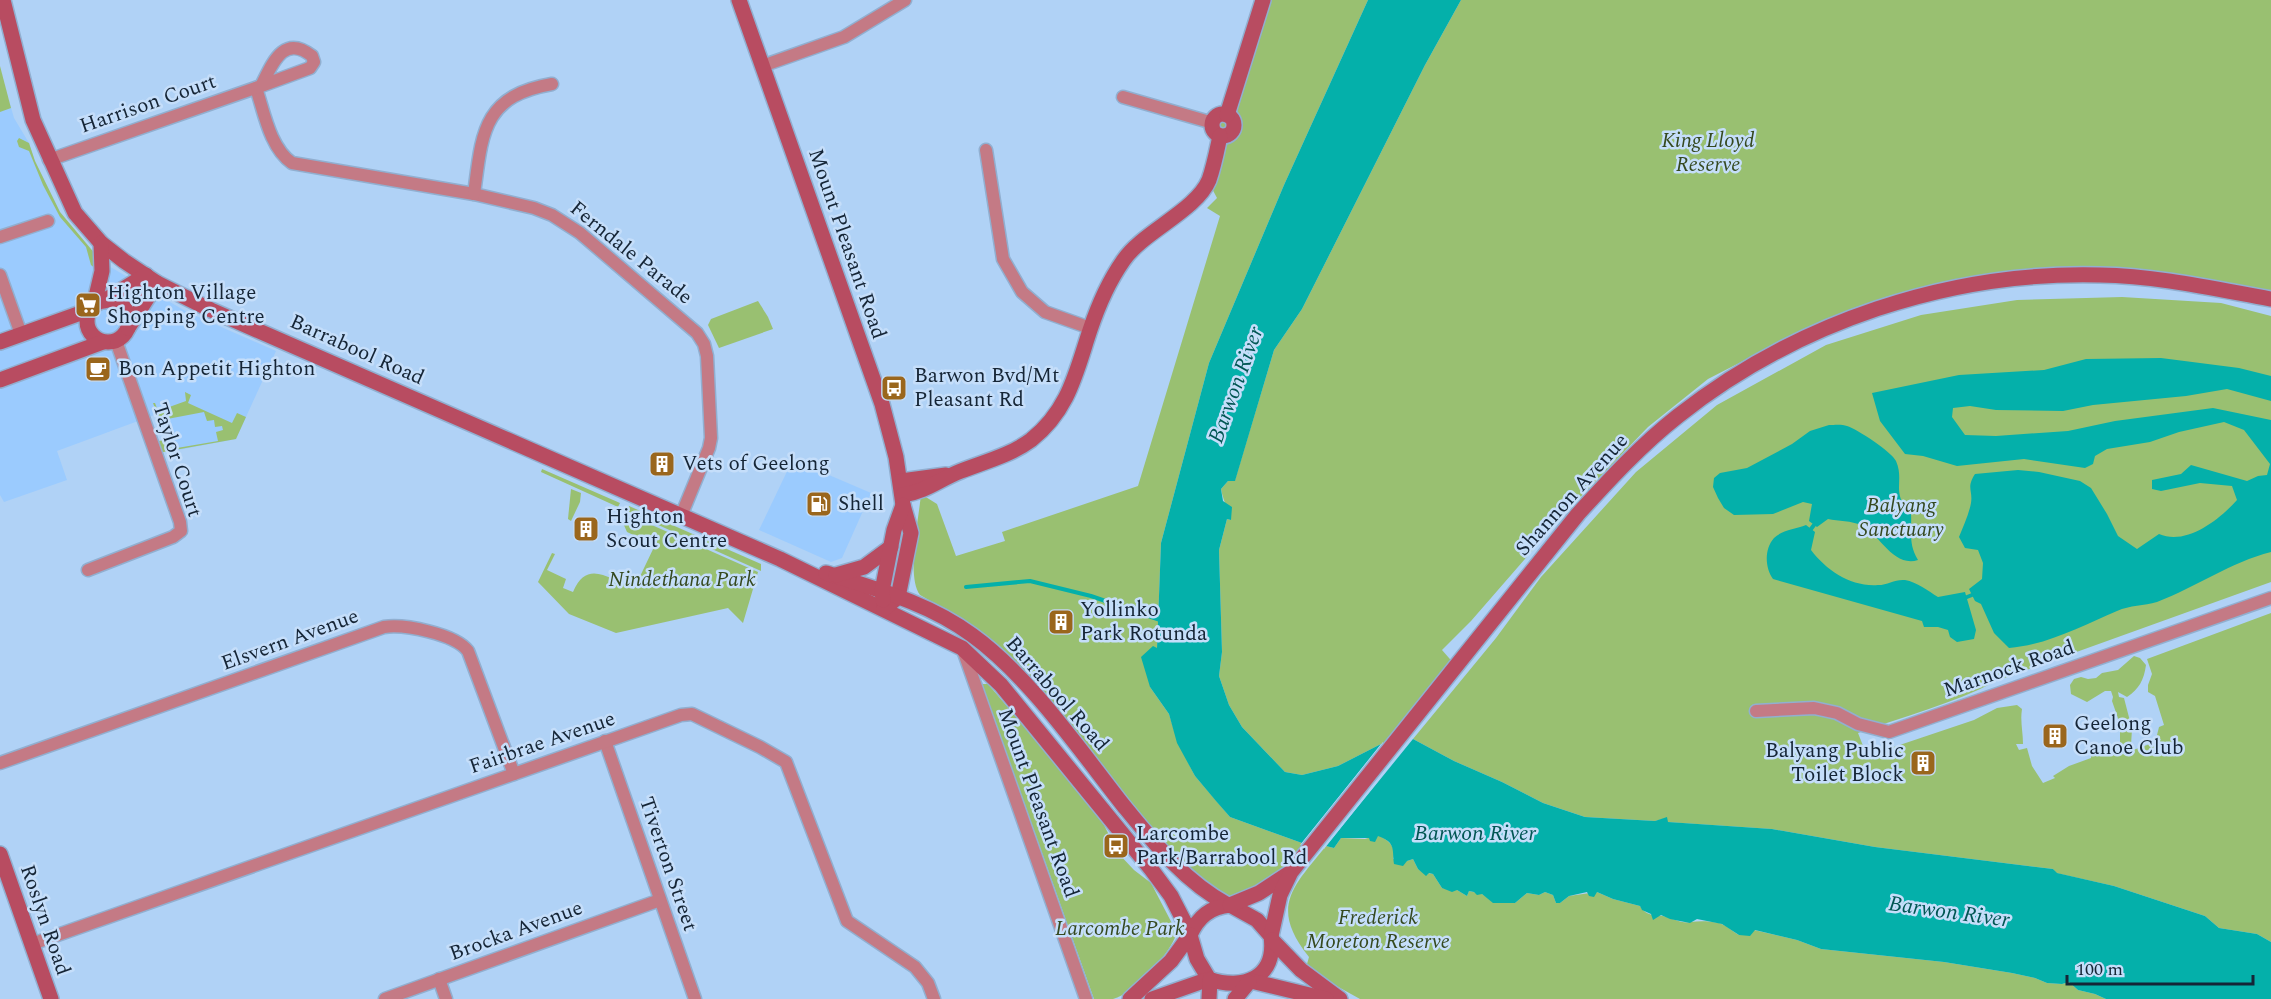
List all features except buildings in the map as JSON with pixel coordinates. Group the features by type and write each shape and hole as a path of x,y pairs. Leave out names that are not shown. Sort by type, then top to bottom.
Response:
{"main road":[{"name":"Barrabool Road","path":"3,0 33,120 49,160 75,213 101,243 151,279 211,310 780,559 962,648 995,679 1161,881 1190,934"},
{"name":"Mount Pleasant Road","path":"739,0 882,405 894,447 911,533 898,597"},
{"path":"902,494 922,492 952,475 999,458 1031,440 1050,421 1065,400 1077,376 1090,328 1110,283 1125,258 1141,242 1185,207 1208,181 1216,129 1231,134 1234,127 1233,120 1227,115 1263,0"},
{"path":"101,243 102,266 96,305 87,316 90,331 96,340 115,338"},
{"name":"Shannon Avenue","path":"1272,938 1280,895 1291,872 1578,514 1622,466 1676,417 1716,387 1760,360 1810,334 1858,314 1908,299 1969,285 2033,276 2101,275 2172,281 2271,299"},
{"path":"0,342 96,305 151,279"},
{"path":"115,338 151,279"},
{"path":"0,380 115,338 129,320 125,310 116,302 96,305"},
{"name":"Mount Pleasant Road","path":"884,609 882,591 902,494"},
{"path":"833,576 864,567 891,547"},
{"name":"Barrabool Road","path":"780,559 898,597 924,607 961,627 998,656 1020,678 1165,854 1203,890 1229,905"},
{"path":"884,609 898,597"},
{"name":"Roslyn Road","path":"0,854 51,999"},
{"name":"Shannon Avenue","path":"1229,905 1259,893 1291,872"},
{"path":"1130,999 1166,966 1206,912 1229,905 1257,920 1301,970 1340,999"},
{"path":"1190,934 1197,959 1209,979 1209,999"},
{"path":"1235,999 1250,981 1261,973 1268,962 1272,938"},
{"path":"1152,999 1209,979 1231,983 1250,981 1326,999"},
{"path":"1152,999 1168,997 1180,999"}],"street":[{"path":"762,66 844,37 905,0"},
{"path":"474,194 484,129 495,111 509,99 540,86 552,84"},
{"name":"Harrison Court","path":"49,160 258,87"},
{"name":"Ferndale Parade","path":"258,87 278,146 285,158 292,163 474,194 534,208 566,223 686,323 704,344 707,357 711,438 710,448 681,516"},
{"path":"1123,97 1216,129"},
{"path":"986,150 1003,259 1022,292 1045,312 1090,328"},
{"path":"0,237 48,221"},
{"path":"0,275 21,334"},
{"name":"Taylor Court","path":"88,570 173,537 181,531 180,522 115,338"},
{"name":"Marnock Road","path":"1756,711 1814,708 1838,713 1858,724 1889,732 2271,598"},
{"name":"Elsvern Avenue","path":"0,763 392,626 454,639 463,644 468,651 513,774"},
{"name":"Mount Pleasant Road","path":"962,648 1086,999"},
{"name":"Mount Pleasant Road","path":"976,688 975,678 980,674 995,679"},
{"name":"Fairbrae Avenue","path":"32,944 605,741 681,715 692,714 781,758 790,767 847,921 915,967 928,983 934,999"},
{"name":"Tiverton Street","path":"605,741 695,999"},
{"name":"Brocka Avenue","path":"385,999 660,900"},
{"path":"439,979 446,999"}],"shaded area":[{"name":"Highton Village Shopping Centre","path":"10,104 14,118 29,143 35,161 60,212 102,262 187,312 276,351 236,439 173,451 157,412 157,414 57,451 67,480 4,502 0,495 0,108"},
{"name":"Shell","path":"792,461 823,468 822,472 871,493 842,558 831,562 759,530"}],"green space":[{"path":"1263,0 1368,0 1284,185 1209,363 1161,543 1157,649 1150,687 1169,714 1178,743 1195,776 1230,817 1302,843 1291,872 1230,905 1203,890 989,639 964,620 920,595 914,575 914,561 921,494 937,504 956,556 1005,541 1002,532 1138,486 1220,216 1207,208 1217,198 1208,181 1215,132 1213,122 1220,115"},
{"name":"King Lloyd Reserve","path":"1461,0 2271,0 2271,292 2022,272 1963,279 1886,297 1805,329 1708,379 1648,427 1564,514 1471,621 1442,650 1456,666 1385,755 1381,744 1338,766 1302,775 1285,772 1242,727 1229,705 1219,676 1222,652 1219,550 1227,519 1231,520 1221,489 1228,481 1235,480 1274,350 1302,309 1425,65"},
{"path":"0,66 11,108 0,112"},
{"path":"19,138 29,143 35,161 60,212 96,255 97,270 91,265 86,247 60,217 29,151 19,147 17,141"},
{"name":"Balyang Sanctuary","path":"2122,297 2221,303 2271,316 2271,582 1996,681 1946,703 1858,733 1867,756 1974,720 1997,708 2017,705 2022,709 2023,744 2016,744 2019,750 2027,748 2032,766 2043,783 2055,778 2053,776 2069,766 2091,758 2091,755 2095,753 2110,751 2122,754 2161,740 2157,735 2159,727 2164,725 2155,696 2148,692 2152,674 2147,659 2271,613 2271,942 2257,934 2219,928 2205,916 2114,886 2056,873 2053,869 1875,847 1772,829 1667,822 1667,818 1655,821 1585,817 1543,803 1413,739 1496,638 1541,577 1636,472 1717,405 1826,345 1921,315 2017,300"},
{"path":"758,301 773,329 719,348 708,325 711,319"},
{"path":"185,392 191,395 188,403 232,423 237,413 246,417 236,439 158,453 156,446 160,444 159,441 168,439 172,448 177,448 218,441 216,432 223,430 222,426 215,427 214,420 207,421 204,412 162,420 164,431 153,403 158,411 186,401"},
{"path":"542,469 620,503 618,507 541,472"},
{"path":"571,489 581,493 580,502 571,521 568,519"},
{"path":"629,506 761,564 761,571 627,511"},
{"name":"Nindethana Park","path":"627,514 758,572 743,623 728,608 616,633 569,614 538,582 552,553 555,554 547,570 566,579 563,588 573,592 585,576 599,574 634,589 655,545 627,532 623,523"},
{"path":"2134,656 2140,658 2146,665 2142,680 2135,691 2127,697 2118,692 2119,697 2124,698 2132,729 2131,745 2124,748 2120,747 2120,724 2111,691 2105,691 2087,702 2071,694 2070,685 2074,679 2096,678 2102,673 2118,670"},
{"name":"Larcombe Park","path":"982,684 988,684 1072,783 1104,825 1118,853 1134,870 1151,883 1177,933 1167,952 1151,972 1132,989 1113,999 1094,999"},
{"name":"Frederick Moreton Reserve","path":"1378,835 1391,844 1394,851 1393,859 1407,861 1413,859 1418,869 1427,875 1428,873 1433,874 1442,888 1457,890 1467,896 1469,891 1482,894 1491,900 1515,903 1527,893 1539,895 1545,892 1553,895 1556,903 1560,903 1569,896 1597,892 1640,906 1645,912 1651,914 1684,922 1719,923 1739,935 1754,930 1797,940 1821,949 1944,962 2012,973 2047,983 2069,982 2078,990 2106,999 1360,999 1324,979 1307,964 1309,957 1297,940 1290,924 1288,911 1290,898 1296,886 1326,846 1334,848 1341,838 1365,839"}],"water":[{"name":"Barwon River","path":"1368,0 1461,0 1425,65 1302,309 1274,350 1235,481 1228,481 1221,489 1223,501 1232,507 1231,520 1227,519 1219,550 1222,652 1219,676 1229,705 1242,727 1285,772 1302,775 1338,766 1381,744 1302,843 1230,817 1216,801 1195,776 1177,743 1169,714 1150,687 1141,657 1153,646 1157,648 1161,543 1209,363 1284,185"},
{"path":"2161,358 2239,368 2271,376 2271,401 2227,389 2186,396 2093,405 2063,411 1996,410 1970,406 1953,408 1952,417 1965,435 1996,436 2068,431 2115,421 2213,408 2271,420 2271,552 2228,568 2157,602 2122,609 2051,639 2009,648 1994,633 1981,604 1975,601 1969,589 1982,579 1983,563 1978,550 1965,548 1959,537 1970,507 1970,486 1975,474 2018,470 2080,481 2091,488 2118,536 2137,549 2159,534 2180,537 2191,534 2212,523 2237,500 2232,486 2200,483 2161,491 2152,489 2152,480 2181,474 2191,465 2247,481 2267,475 2270,464 2244,430 2224,422 2179,432 2150,442 2107,449 2095,456 2093,464 2085,468 2024,459 1957,466 1923,456 1905,454 1880,421 1872,393 1959,375 2044,370 2086,359"},
{"path":"1829,425 1845,425 1858,431 1896,461 1899,493 1911,513 1912,543 1918,560 1909,561 1894,555 1861,525 1828,519 1817,527 1809,521 1812,504 1803,502 1773,514 1734,515 1724,508 1713,487 1714,478 1720,473 1747,468 1792,444 1810,431"},
{"path":"1806,525 1815,532 1811,550 1817,558 1832,571 1849,580 1878,585 1905,580 1938,597 1965,592 1976,630 1974,639 1957,642 1950,637 1948,630 1924,627 1922,621 1773,579 1768,570 1767,558 1771,542 1781,533"},
{"name":"Barwon River","path":"1413,739 1543,803 1585,817 1655,821 1667,817 1668,822 1772,829 1875,847 2053,869 2057,873 2114,886 2205,916 2219,928 2257,934 2271,942 2271,999 2106,999 2078,990 2069,982 2047,983 2012,973 1944,962 1821,949 1797,940 1755,930 1750,936 1739,935 1722,924 1697,919 1690,923 1661,915 1653,920 1651,914 1642,910 1640,906 1597,892 1594,897 1589,896 1587,892 1569,896 1560,903 1556,903 1553,895 1545,892 1539,895 1527,893 1515,903 1493,903 1482,894 1477,895 1469,891 1467,896 1457,890 1452,892 1442,888 1433,874 1429,873 1426,876 1418,869 1413,859 1407,861 1403,866 1394,864 1390,844 1378,836 1375,842 1370,841 1369,838 1341,838 1334,848 1326,846"}],"pier":[{"path":"1414,736 1324,849 1324,845"},
{"path":"1383,742 1383,746 1304,844 1300,845"}],"waterway":[{"path":"1811,529 1814,525"},
{"path":"966,587 1030,581 1091,596 1163,621"},
{"path":"1967,597 1972,595"}],"place":[{"name":"Highton Village Shopping Centre","path":"88,305"},
{"name":"Bon Appetit Highton","path":"98,369"},
{"name":"Barwon Bvd/Mt Pleasant Rd","path":"894,388"},
{"name":"Vets of Geelong","path":"662,464"},
{"name":"Shell","path":"819,504"},
{"name":"Highton Scout Centre","path":"586,529"},
{"name":"Yollinko Park Rotunda","path":"1061,622"},
{"name":"Geelong Canoe Club","path":"2055,736"},
{"name":"Balyang Public Toilet Block","path":"1923,763"},
{"name":"Larcombe Park/Barrabool Rd","path":"1116,846"}]}
